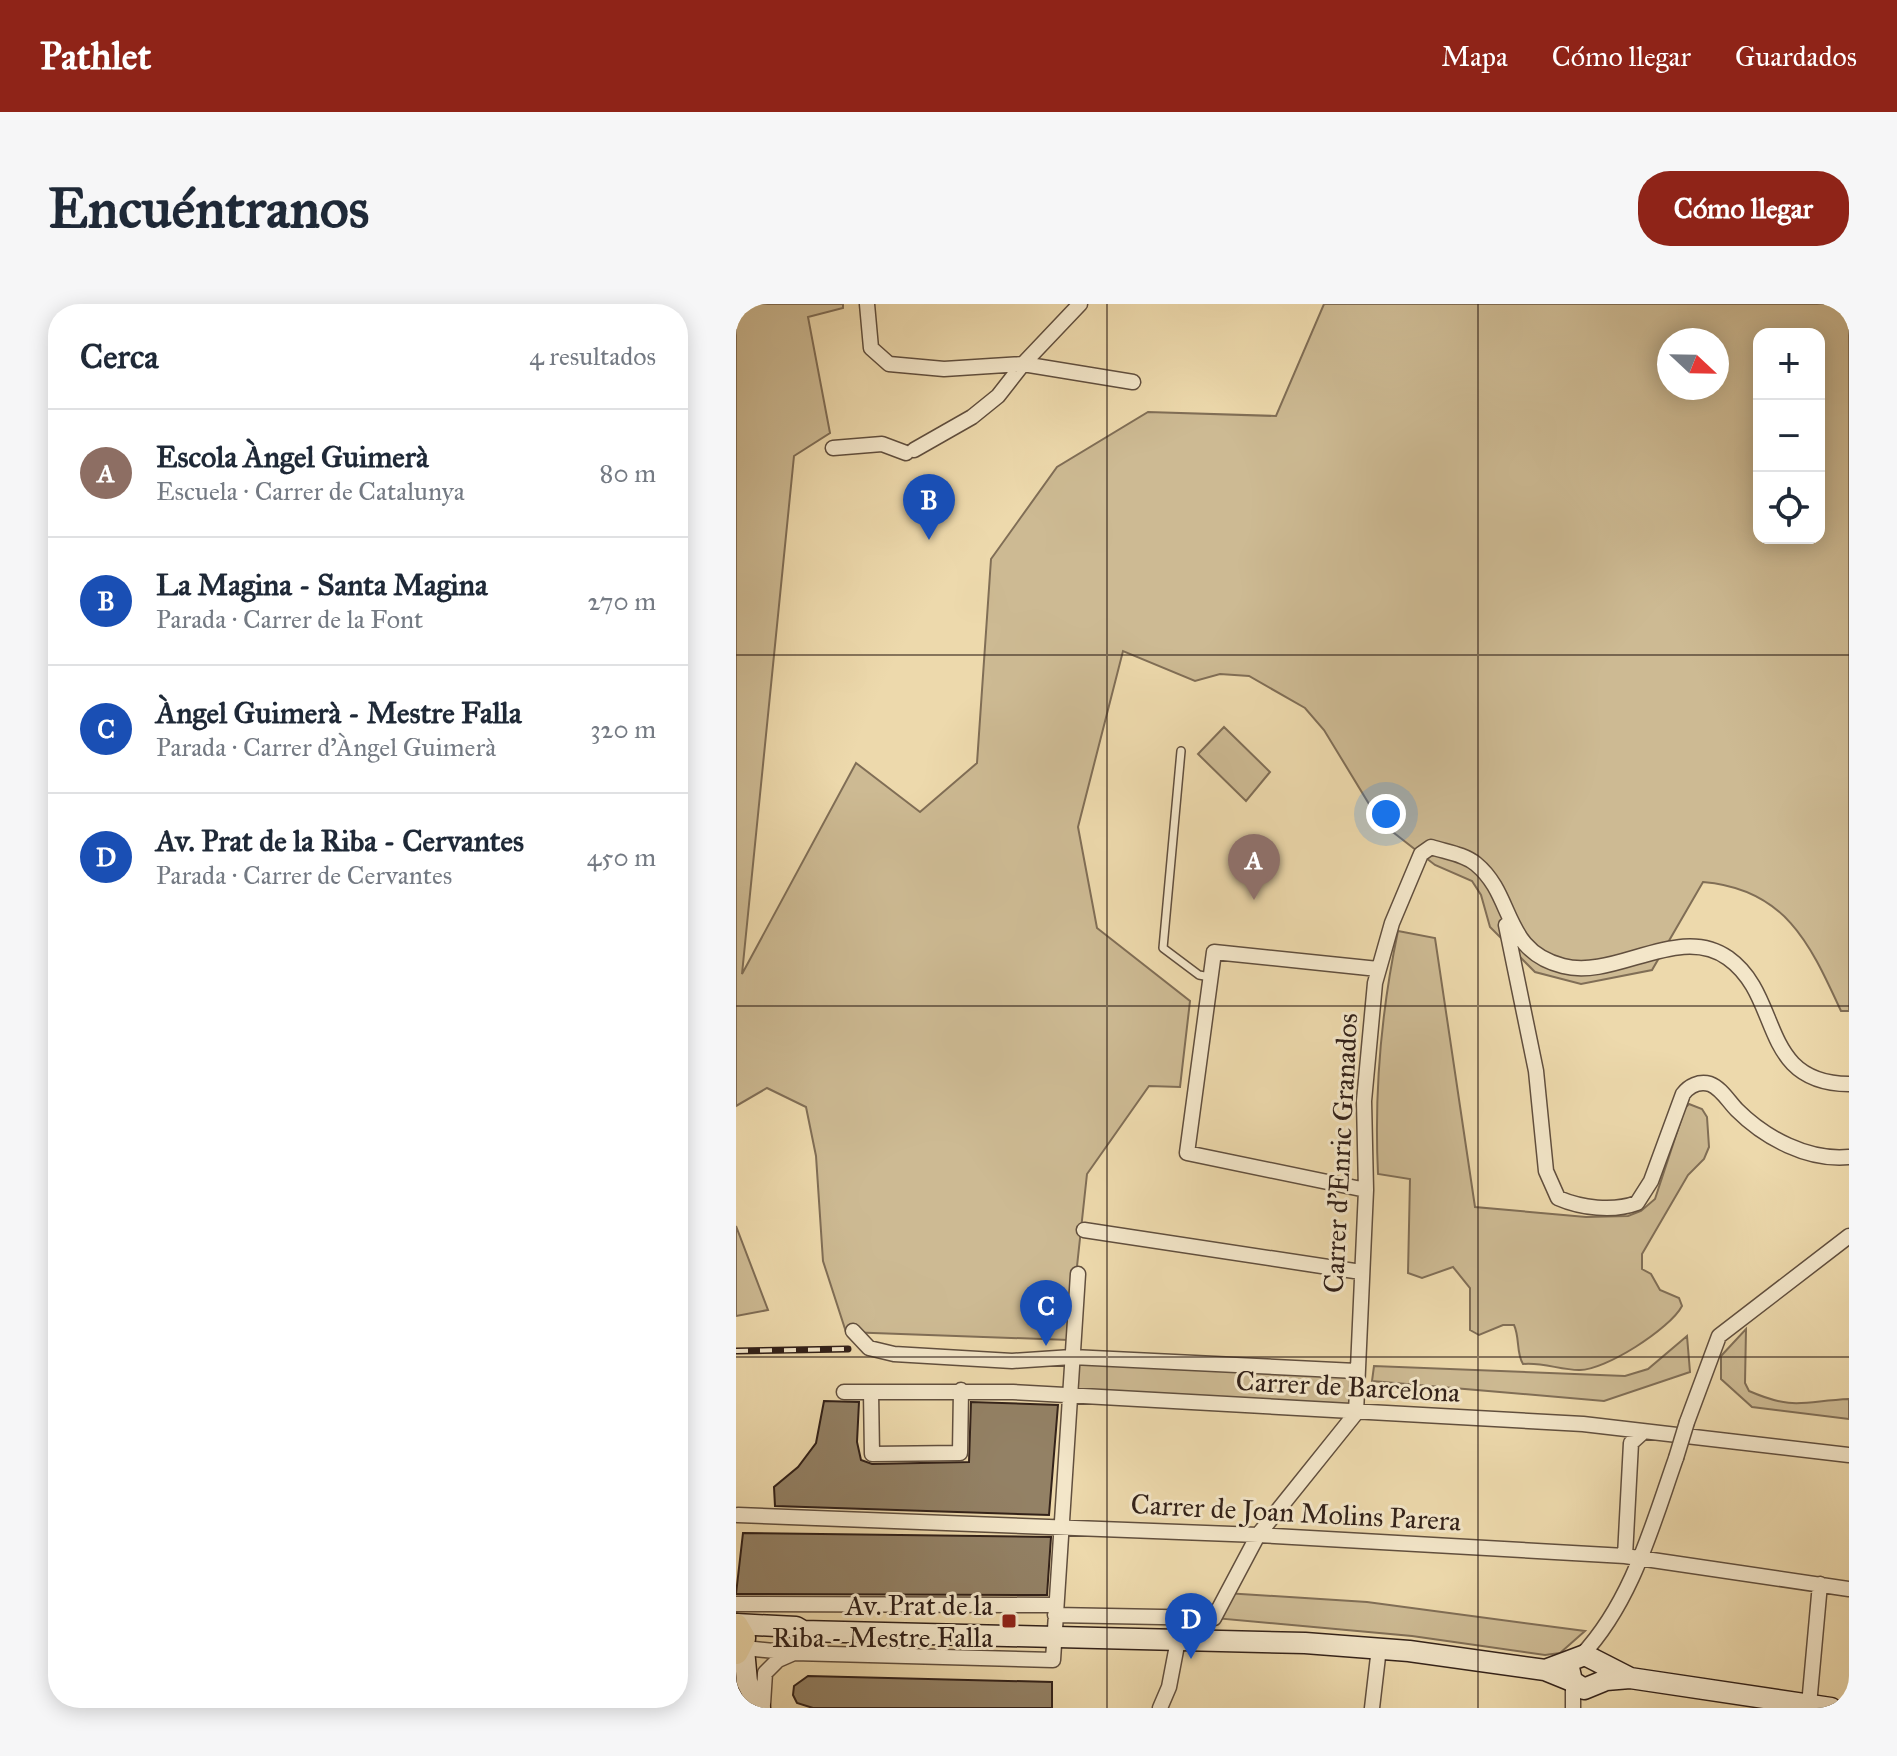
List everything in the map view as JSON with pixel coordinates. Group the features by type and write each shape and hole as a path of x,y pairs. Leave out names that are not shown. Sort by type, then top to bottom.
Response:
{"main road":[{"path":"762,1708 747,1682 739,1640 796,1635 803,1631 1055,1619 1178,1640 1379,1648 1545,1670 1585,1672 1831,1708"}],"street":[{"path":"867,304 871,348 889,364 944,369 1023,364 1133,382"},
{"path":"833,448 882,444 910,451 972,417 998,396 1023,364 1080,304"},
{"name":"Carrer d'Enric Granados","path":"1356,1413 1366,1190 1364,1101 1378,969 1416,862 1431,847 1475,863 1497,893 1515,934 1541,958"},
{"path":"1504,912 1536,1071 1546,1171 1558,1198 1570,1203 1612,1208 1637,1203 1651,1181 1683,1094 1689,1086 1698,1084 1709,1084 1718,1089 1747,1120 1772,1138 1819,1155 1849,1157"},
{"path":"1520,988 1524,963 1541,958 1576,969 1681,947 1713,950 1730,959 1747,976 1777,1040 1794,1067 1821,1082 1849,1084"},
{"path":"1366,1190 1187,1153 1214,952 1378,969"},
{"path":"1084,1230 1361,1272"},
{"path":"1575,1708 1585,1672 1641,1559 1719,1336 1849,1236"},
{"path":"739,1640 794,1653 1053,1660 1078,1274"},
{"path":"853,1331 869,1348 894,1354 1012,1361 1072,1357 1356,1371"},
{"path":"871,1392 872,1454 960,1453 961,1390"},
{"name":"Carrer de Barcelona","path":"844,1392 961,1390 1583,1424 1849,1455"},
{"path":"736,1604 1055,1619 1214,1618 1258,1535 1356,1413"},
{"path":"1625,1556 1631,1443 1642,1433"},
{"name":"Carrer de Joan Molins Parera","path":"738,1515 1258,1535 1625,1556 1849,1589"},
{"path":"1809,1705 1820,1584"},
{"path":"1160,1708 1169,1687 1178,1640"},
{"path":"1372,1708 1379,1648"},
{"path":"762,1708 761,1689 765,1673 778,1660 794,1653"}],"lane":[{"path":"1181,751 1163,948 1199,975 1210,977"}],"shaded area":[{"path":"736,304 843,304 843,308 808,317 830,433 794,456 742,974 856,763 920,812 977,763 991,559 1057,467 1148,412 1276,416 1324,304 1849,304 1849,1011 1841,1011 1806,943 1775,908 1731,887 1703,882 1652,970 1581,984 1535,972 1490,927 1481,895 1472,881 1435,865 1380,822 1324,730 1305,708 1249,676 1220,674 1195,681 1123,651 1078,827 1097,928 1190,1001 1180,1087 1149,1086 1087,1174 1069,1340 846,1332 823,1261 816,1156 806,1107 767,1088 736,1106"},
{"path":"1224,727 1270,772 1246,801 1198,754"},
{"path":"1398,931 1435,938 1475,1207 1586,1217 1628,1216 1641,1211 1655,1199 1685,1108 1689,1104 1702,1109 1707,1117 1709,1147 1704,1159 1688,1175 1642,1254 1642,1269 1651,1274 1660,1290 1679,1298 1682,1306 1651,1337 1604,1364 1579,1370 1523,1364 1514,1325 1503,1325 1479,1335 1470,1330 1470,1288 1453,1267 1422,1278 1408,1273 1410,1179 1378,1174 1377,1143 1380,1052"},
{"path":"736,1226 768,1310 736,1316"},
{"path":"1746,1329 1745,1383 1749,1391 1789,1403 1849,1399 1849,1419 1752,1407 1721,1379 1721,1356"},
{"path":"1687,1336 1690,1372 1604,1401 1372,1381 1374,1366 1625,1376 1648,1369"},
{"path":"1072,1357 1353,1378 1353,1410 1070,1397"},
{"path":"1225,1593 1367,1602 1585,1631 1560,1653 1545,1655 1412,1636 1214,1618"}],"building":[{"path":"824,1401 859,1402 857,1442 861,1460 872,1464 969,1462 971,1402 1058,1405 1049,1515 775,1506 774,1487 798,1467 816,1443"},
{"path":"743,1533 1051,1537 1047,1595 736,1594"},
{"path":"808,1676 1052,1682 1052,1708 813,1708 797,1703 793,1695 794,1686"}],"railway":[{"path":"736,1351 848,1349"}],"place":[{"name":"La Magina - Santa Magina","path":"929,540"},
{"name":"Escola Àngel Guimerà","path":"1254,900"},
{"name":"Àngel Guimerà - Mestre Falla","path":"1046,1346"},
{"name":"Av. Prat de la Riba - Mestre Falla","path":"1009,1621"},
{"name":"Av. Prat de la Riba - Cervantes","path":"1191,1659"}]}
